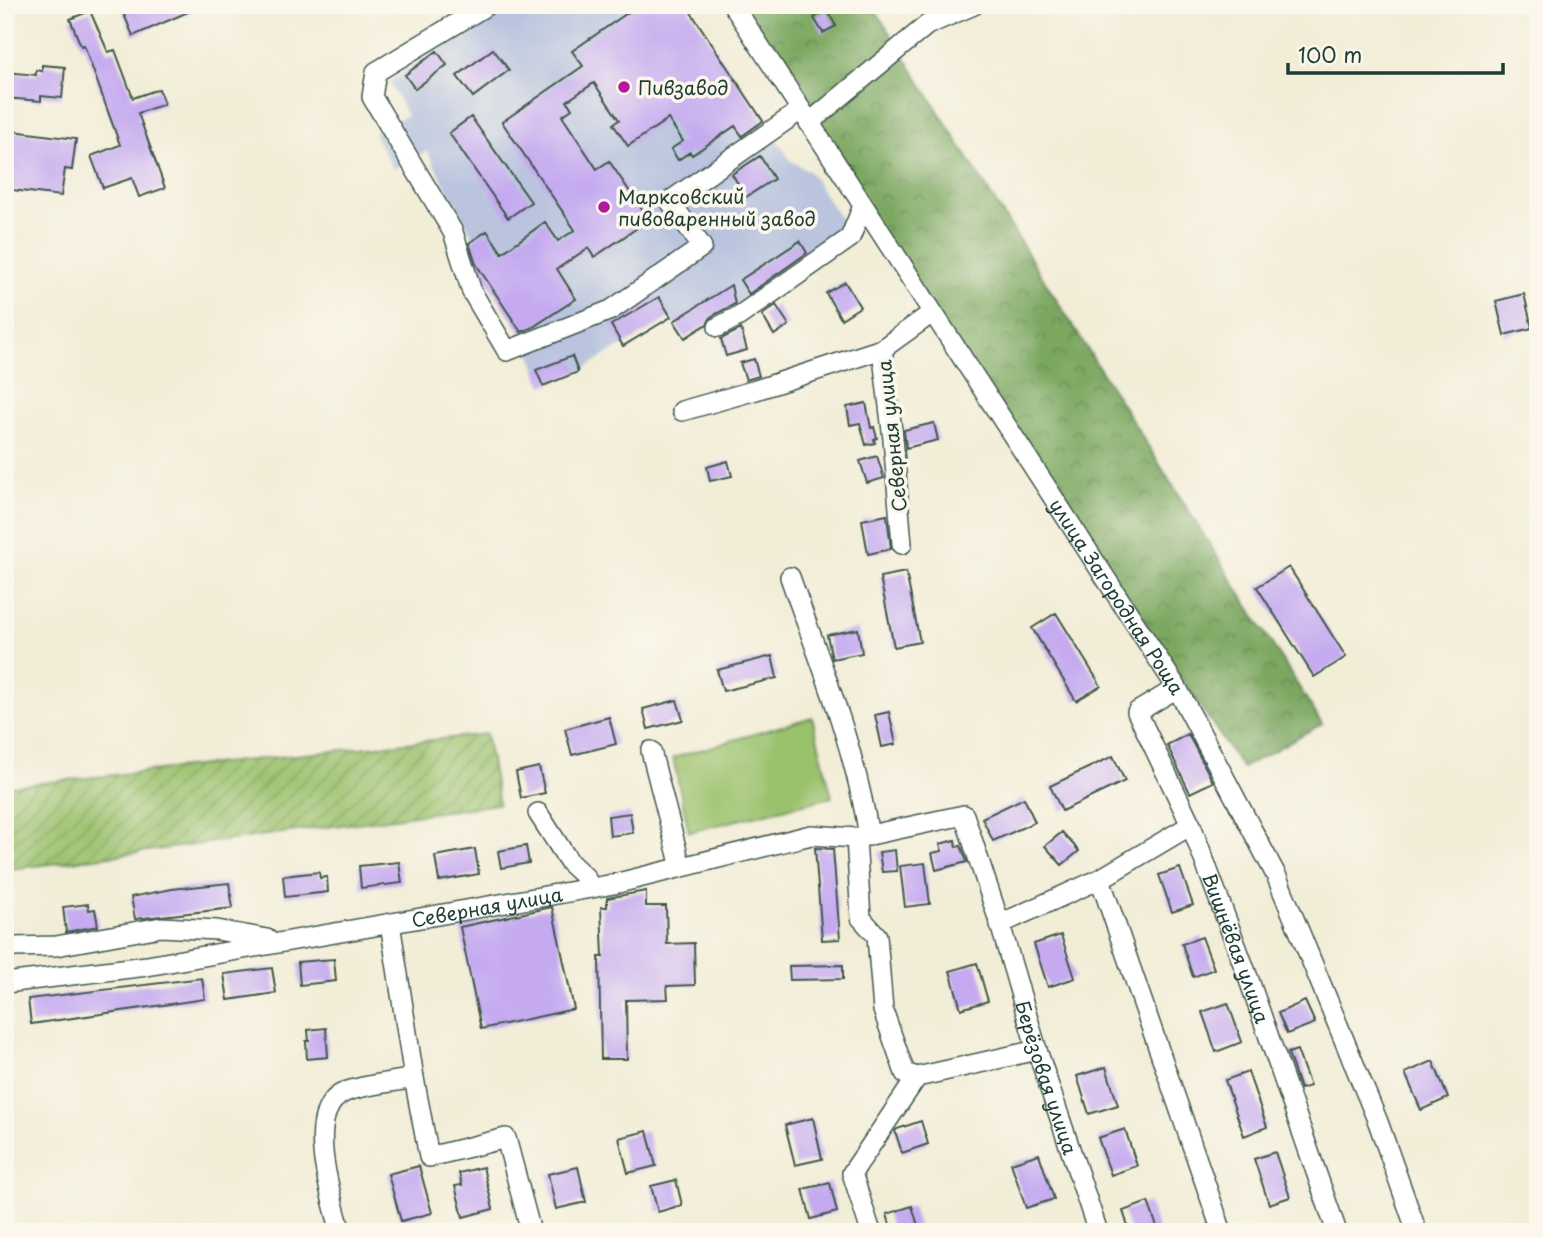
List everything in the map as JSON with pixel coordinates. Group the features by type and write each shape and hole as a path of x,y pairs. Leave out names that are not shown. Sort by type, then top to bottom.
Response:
{"street":[{"path":"487,5 376,72 372,97 453,232 471,292 507,351 611,310 702,247 670,201 805,117 927,24 974,5"},
{"name":"улица Загородная Роща","path":"733,5 1177,688 1276,875 1378,1122 1417,1232"},
{"path":"718,327 739,316 850,238 863,206"},
{"name":"Северная улица","path":"902,544 882,349 932,313"},
{"path":"682,411 882,349"},
{"path":"790,577 837,709 863,795 861,918 877,936 883,1010 905,1073 917,1077 1037,1050"},
{"name":"Вишнёвая улица","path":"1177,688 1138,712 1191,824 1337,1232"},
{"path":"651,751 681,867"},
{"path":"538,813 570,863 592,888"},
{"name":"Северная улица","path":"5,983 146,966 592,888 811,835 863,837 964,815"},
{"name":"Берёзовая улица","path":"964,815 1037,1050 1098,1232"},
{"path":"1000,924 1100,879 1191,824"},
{"path":"1100,879 1222,1232"},
{"path":"390,923 429,1157 506,1138 530,1232"},
{"path":"5,949 56,946 160,927 218,930 282,942"},
{"path":"871,1232 852,1173 917,1077"},
{"path":"341,1232 326,1174 323,1126 330,1103 345,1092 414,1078"}],"shaded area":[{"path":"500,5 686,5 791,161 810,172 845,226 839,240 685,338 670,317 578,372 543,386 523,334 464,246 474,239 427,151 393,169 374,133 407,115 389,82"}],"green space":[{"path":"733,5 872,5 1322,724 1242,768 873,222"},
{"path":"812,717 832,797 689,832 673,758"},
{"path":"486,734 499,804 5,870 5,787"}],"building":[{"path":"120,5 204,5 133,36"},
{"path":"639,5 686,5 763,121 742,136 735,126 692,155 690,152 678,160 671,149 683,141 668,119 628,146 613,124 619,120 594,83 567,101 572,109 562,116 597,169 609,161 649,220 594,257 588,248 557,269 576,299 521,332 476,264 469,243 487,231 502,253 545,222 558,241 575,230 502,122 583,66 572,51"},
{"path":"827,10 836,26 823,33 814,18"},
{"path":"90,11 108,52 115,50 133,98 159,89 164,104 138,113 165,188 139,197 132,178 103,188 91,156 120,145 84,45 81,46 70,19"},
{"path":"493,49 509,70 473,97 457,76"},
{"path":"437,51 447,65 415,89 405,75"},
{"path":"42,65 65,67 62,98 41,96 41,101 5,98 5,72 36,75 36,70 42,71"},
{"path":"471,117 531,202 508,218 449,133"},
{"path":"5,130 76,139 72,170 65,169 61,196 5,189"},
{"path":"760,156 774,179 746,197 732,174"},
{"path":"800,241 807,253 749,294 740,280"},
{"path":"845,282 860,307 841,319 826,293"},
{"path":"731,285 735,304 712,316 707,324 685,338 674,321"},
{"path":"1524,294 1532,328 1504,335 1496,301"},
{"path":"659,297 671,317 623,346 611,325"},
{"path":"776,305 789,325 774,335 762,315"},
{"path":"741,329 747,350 726,356 721,339"},
{"path":"572,356 578,372 543,386 536,370"},
{"path":"754,359 759,376 746,380 740,363"},
{"path":"866,403 871,428 874,427 877,438 874,439 875,443 866,445 860,423 850,425 847,407"},
{"path":"934,423 938,440 906,448 904,430"},
{"path":"877,456 884,478 867,483 860,461"},
{"path":"728,461 732,476 710,481 707,467"},
{"path":"887,515 891,549 868,554 862,520"},
{"path":"1289,567 1346,657 1314,677 1257,587"},
{"path":"906,572 920,642 894,647 880,577"},
{"path":"1056,613 1101,686 1076,701 1032,628"},
{"path":"858,629 862,653 832,659 827,635"},
{"path":"772,656 777,678 723,691 717,670"},
{"path":"677,700 683,720 648,729 643,709"},
{"path":"889,712 896,744 882,747 875,715"},
{"path":"609,717 616,744 572,755 565,729"},
{"path":"1188,734 1213,782 1190,793 1167,745"},
{"path":"1113,756 1125,781 1062,811 1050,786"},
{"path":"539,767 545,793 521,798 516,772"},
{"path":"1024,798 1035,822 993,841 982,818"},
{"path":"630,813 633,833 610,836 608,816"},
{"path":"1062,832 1079,851 1062,865 1045,846"},
{"path":"955,840 956,847 961,846 967,862 936,870 932,853 942,851 940,844"},
{"path":"526,846 529,863 501,868 498,851"},
{"path":"815,848 833,849 840,939 822,940"},
{"path":"475,849 479,874 439,881 435,856"},
{"path":"895,850 897,871 882,872 879,852"},
{"path":"399,862 402,883 361,888 359,866"},
{"path":"925,863 930,904 905,907 900,866"},
{"path":"1180,868 1193,905 1172,912 1159,875"},
{"path":"319,872 320,878 327,877 328,892 285,897 283,876"},
{"path":"229,883 233,908 135,919 131,897 172,889"},
{"path":"646,891 646,906 666,906 667,944 694,943 695,985 667,986 668,999 626,1000 627,1059 601,1059 601,907 607,907 607,898"},
{"path":"88,904 89,910 95,909 98,926 66,932 63,907"},
{"path":"552,907 574,1009 481,1029 460,927"},
{"path":"1061,935 1075,978 1048,987 1034,944"},
{"path":"1202,937 1214,969 1193,977 1182,944"},
{"path":"334,959 336,981 300,985 298,962"},
{"path":"977,963 988,1001 961,1009 950,971"},
{"path":"843,965 843,979 790,980 789,966"},
{"path":"272,968 276,993 228,1000 224,974"},
{"path":"202,978 205,999 31,1024 28,999"},
{"path":"1305,1001 1315,1023 1287,1034 1278,1013"},
{"path":"1228,1003 1242,1042 1216,1052 1202,1012"},
{"path":"326,1028 328,1057 307,1059 308,1030"},
{"path":"1297,1050 1310,1086 1300,1089 1288,1053"},
{"path":"1433,1061 1448,1098 1421,1110 1405,1073"},
{"path":"1106,1067 1118,1105 1089,1114 1077,1076"},
{"path":"1248,1072 1267,1127 1244,1136 1225,1080"},
{"path":"813,1118 822,1159 795,1165 785,1125"},
{"path":"921,1121 928,1144 902,1153 895,1131"},
{"path":"1125,1129 1137,1166 1111,1175 1098,1138"},
{"path":"647,1131 656,1166 628,1173 619,1138"},
{"path":"1275,1152 1290,1197 1269,1204 1254,1159"},
{"path":"1039,1154 1054,1199 1026,1208 1011,1163"},
{"path":"419,1166 432,1213 401,1221 388,1174"},
{"path":"483,1167 493,1209 463,1217 455,1186 462,1185 459,1173"},
{"path":"578,1167 586,1202 556,1209 548,1174"},
{"path":"676,1180 682,1205 658,1212 651,1186"},
{"path":"830,1183 837,1212 811,1219 803,1189"},
{"path":"1148,1202 1159,1232 1130,1232 1123,1211"},
{"path":"912,1206 920,1232 892,1232 887,1214"}],"place":[{"name":"Пивзавод","path":"624,87"},
{"name":"Марксовский пивоваренный завод","path":"604,207"}]}
